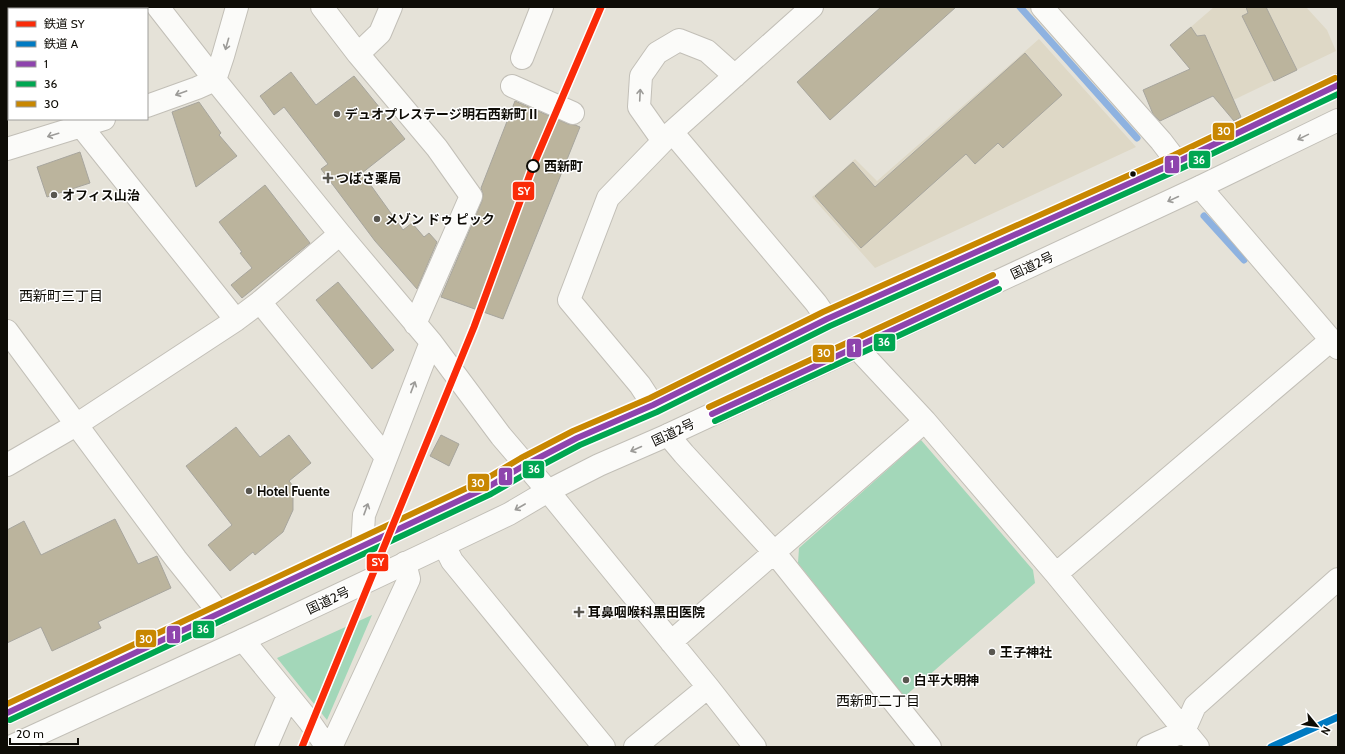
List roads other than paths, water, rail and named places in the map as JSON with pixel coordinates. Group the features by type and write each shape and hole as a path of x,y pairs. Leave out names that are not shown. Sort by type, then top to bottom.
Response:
{"main road":[{"path":"158,7 340,234 431,342 501,436 548,491 755,747"},
{"path":"148,106 215,80 237,7"},
{"path":"322,7 358,54 437,148 471,196 415,324"},
{"path":"358,54 380,34 391,7"},
{"path":"522,58 542,7"},
{"path":"653,404 640,385 569,300 608,198 667,137 812,7"},
{"path":"1042,7 1161,141 1177,162"},
{"path":"735,76 707,51 679,40 657,53 641,76 639,107 816,303 827,319"},
{"path":"7,713 488,487 525,465 577,438 653,404 827,319 1177,162 1338,85"},
{"path":"512,86 559,110"},
{"path":"7,149 101,120"},
{"name":"国道2号","path":"10,747 243,640 509,514 548,491 599,465 668,435 1200,187 1338,120"},
{"path":"80,126 236,320"},
{"path":"1056,574 1335,344 1200,187"},
{"path":"7,465 76,425 236,320 260,302 340,234"},
{"path":"260,302 386,457"},
{"path":"7,331 176,559 220,614"},
{"path":"362,547 364,515 431,342"},
{"path":"856,347 925,421 1056,574 1198,747"},
{"path":"670,642 925,421"},
{"path":"668,435 774,552 930,747"},
{"path":"444,545 452,561 604,747"},
{"path":"324,745 409,578 405,563"},
{"path":"1148,747 1184,731 1195,706 1338,578"},
{"path":"243,640 309,721 324,745"},
{"path":"635,747 708,687"},
{"path":"266,747 288,696"}],"waterway":[{"path":"1020,7 1137,138"},
{"path":"1204,216 1244,260"}],"rail line":[{"name":"SY","path":"302,747 474,327 533,166 601,7"},
{"name":"A","path":"1271,747 1338,717"}],"place":[{"name":"デュオプレステージ明石西新町Ⅱ","path":"337,114"},
{"name":"西新町","path":"533,166"},
{"name":"つばさ薬局","path":"328,178"},
{"name":"オフィス山治","path":"54,195"},
{"name":"メゾン ドゥ ピック","path":"377,219"},
{"name":"Hotel Fuente","path":"249,491"},
{"name":"耳鼻咽喉科黒田医院","path":"579,612"},
{"name":"王子神社","path":"992,652"},
{"name":"白平大明神","path":"906,680"}],"district":[{"name":"西新町三丁目","path":"61,296"},
{"name":"西新町二丁目","path":"878,701"}]}
